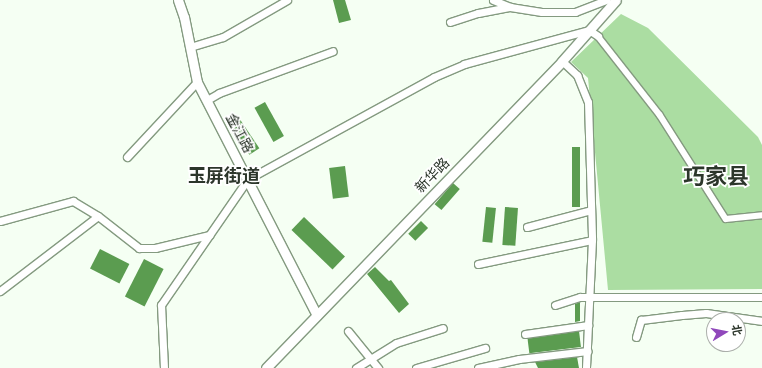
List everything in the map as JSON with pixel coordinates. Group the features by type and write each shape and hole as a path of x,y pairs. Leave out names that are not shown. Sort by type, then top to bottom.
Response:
{"street":[{"name":"金江路","path":"178,0 197,82 317,315"},
{"path":"190,47 223,37 287,0"},
{"path":"493,0 510,7 542,12 575,12 607,0"},
{"name":"新华路","path":"266,368 562,61 616,0"},
{"path":"450,22 478,13 510,7"},
{"path":"164,368 161,305 248,179 434,77 464,64 589,30 598,36 660,115 726,218 762,215"},
{"path":"207,100 219,93 333,52"},
{"path":"562,61 577,75 588,102 592,240 591,298 586,368"},
{"path":"127,157 197,82"},
{"path":"0,221 72,201 98,216 139,248 155,248 209,235"},
{"path":"527,227 591,210"},
{"path":"0,291 98,216"},
{"path":"478,264 592,240"},
{"path":"555,305 580,297 762,297"},
{"path":"636,338 641,320 675,315 706,313 762,321"},
{"path":"525,334 588,325"},
{"path":"356,368 396,343 442,328"},
{"path":"348,331 378,368"},
{"path":"416,368 484,348"},
{"path":"478,368 519,359 588,351"}],"green space":[{"path":"621,14 648,28 758,137 762,145 762,289 608,290 588,78 571,62"}],"building":[{"path":"333,0 345,0 351,20 339,23"},
{"path":"265,102 284,136 273,142 255,108"},
{"path":"237,115 259,148 249,155 227,122"},
{"path":"572,147 580,147 580,207 572,207"},
{"path":"345,166 349,197 333,199 329,168"},
{"path":"453,183 460,189 441,210 435,204"},
{"path":"486,207 496,208 492,243 482,242"},
{"path":"505,207 518,208 515,246 502,245"},
{"path":"304,217 345,257 332,270 291,230"},
{"path":"421,221 428,228 415,241 408,234"},
{"path":"100,249 129,264 119,284 90,269"},
{"path":"144,259 164,269 145,306 125,296"},
{"path":"375,267 389,281 391,280 409,304 399,313 367,274"},
{"path":"580,302 580,321 575,322 575,304"},
{"path":"579,331 581,347 529,353 527,337"},
{"path":"577,357 579,368 538,368 535,362"}],"district":[{"name":"玉屏街道","path":"224,176"},
{"name":"巧家县","path":"716,177"}]}
